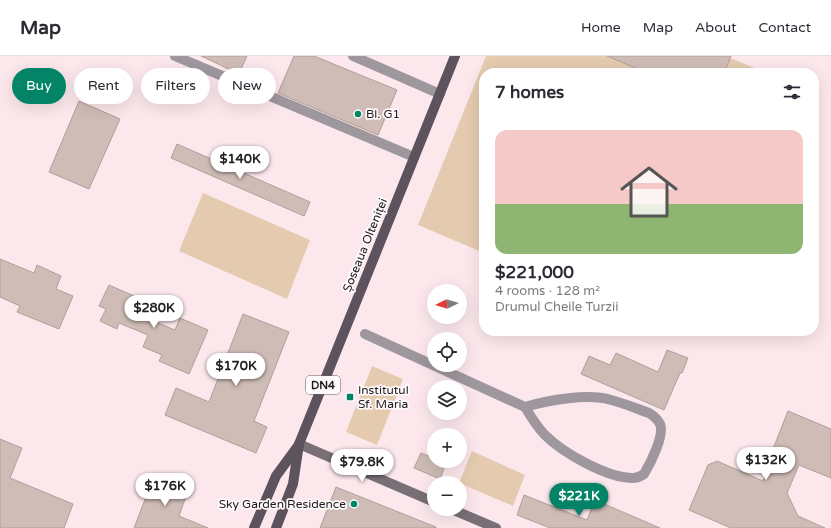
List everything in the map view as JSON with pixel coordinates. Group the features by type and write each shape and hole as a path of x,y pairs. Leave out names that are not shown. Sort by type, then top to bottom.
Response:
{"main road":[{"name":"Șoseaua Olteniței","path":"276,528 293,484 299,444 455,56"},
{"name":"Șoseaua Olteniței","path":"254,528 276,476 299,444"}],"street":[{"path":"175,56 414,157"},
{"path":"352,56 440,94"},
{"path":"365,334 525,407 543,434 553,443 585,463 625,478 635,479 644,474 662,432 660,424 650,413 611,399 596,397 570,399 539,403 525,407"},
{"path":"299,444 427,499"},
{"path":"467,516 496,528"}],"shaded area":[{"path":"486,56 632,56 628,65 635,68 481,68"},
{"path":"730,58 755,68 726,68"},
{"path":"479,73 479,251 418,225"},
{"path":"203,193 310,240 287,299 179,251"},
{"path":"372,366 403,379 377,445 346,432"},
{"path":"472,451 525,475 513,506 467,486 467,476 462,476 465,468 467,468 467,463"}],"building":[{"path":"201,56 247,56 242,68 226,68"},
{"name":"Bl. G1","path":"294,56 314,56 397,90 378,135 278,93"},
{"path":"607,56 731,56 726,68 635,68"},
{"path":"78,104 86,104 120,119 89,189 49,172"},
{"path":"177,144 310,202 304,216 171,158"},
{"path":"0,259 34,273 37,265 61,276 56,289 73,296 59,329 17,312 20,306 0,297"},
{"path":"109,285 150,303 144,317 175,330 180,318 208,330 189,374 159,361 162,355 143,347 148,335 119,323 117,329 100,321 106,309 99,306"},
{"path":"243,314 289,332 254,421 267,427 256,453 165,415 176,388 209,402"},
{"path":"667,350 688,358 664,410 581,374 589,356 610,365 616,353 658,372"},
{"path":"788,411 831,429 831,478 799,465 787,493 798,516 825,528 731,528 689,510 708,465 717,461 763,481 774,455 771,454"},
{"path":"0,439 22,448 10,478 73,504 64,528 0,528"},
{"path":"421,453 427,455 427,468 444,468 441,476 433,476 414,468"},
{"path":"167,477 181,483 185,490 185,499 179,516 208,528 134,528 151,484 158,479"},
{"name":"Sky Garden Residence","path":"336,487 436,527 436,528 320,528"},
{"path":"524,495 587,520 595,500 660,528 550,528 517,515"}],"place":[{"name":"Bl. G1","path":"358,114"},
{"name":"Institutul Sf. Maria","path":"350,397"},
{"name":"Sky Garden Residence","path":"354,504"}]}
